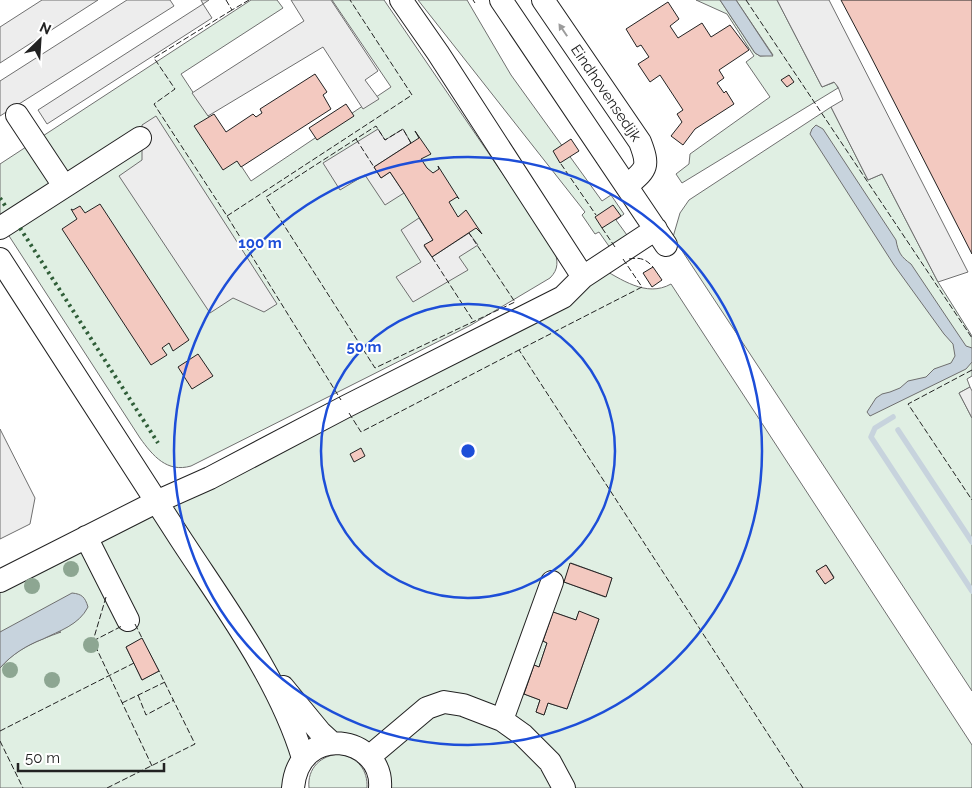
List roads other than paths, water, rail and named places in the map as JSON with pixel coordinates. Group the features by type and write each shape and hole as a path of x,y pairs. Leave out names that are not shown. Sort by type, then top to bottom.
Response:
{"street":[{"path":"402,0 583,277"},
{"path":"0,581 156,502 210,478 563,297 583,277 661,237 501,0"},
{"name":"Eindhovensedijk","path":"543,0 640,142 646,159 644,171 627,186"},
{"path":"17,115 64,186"},
{"path":"0,228 140,138"},
{"path":"0,259 243,635 295,732 302,758"},
{"path":"86,537 128,620"},
{"path":"502,720 552,582"},
{"path":"243,635 291,698 332,743"},
{"path":"369,757 427,708 444,702 463,705 502,720 523,735 550,762 564,788"},
{"path":"289,786 302,758 316,748 332,743 349,744 364,752 375,765 380,788"}],"waterway":[{"path":"893,417 875,428 871,437 972,591"},
{"path":"898,430 972,542"}]}
